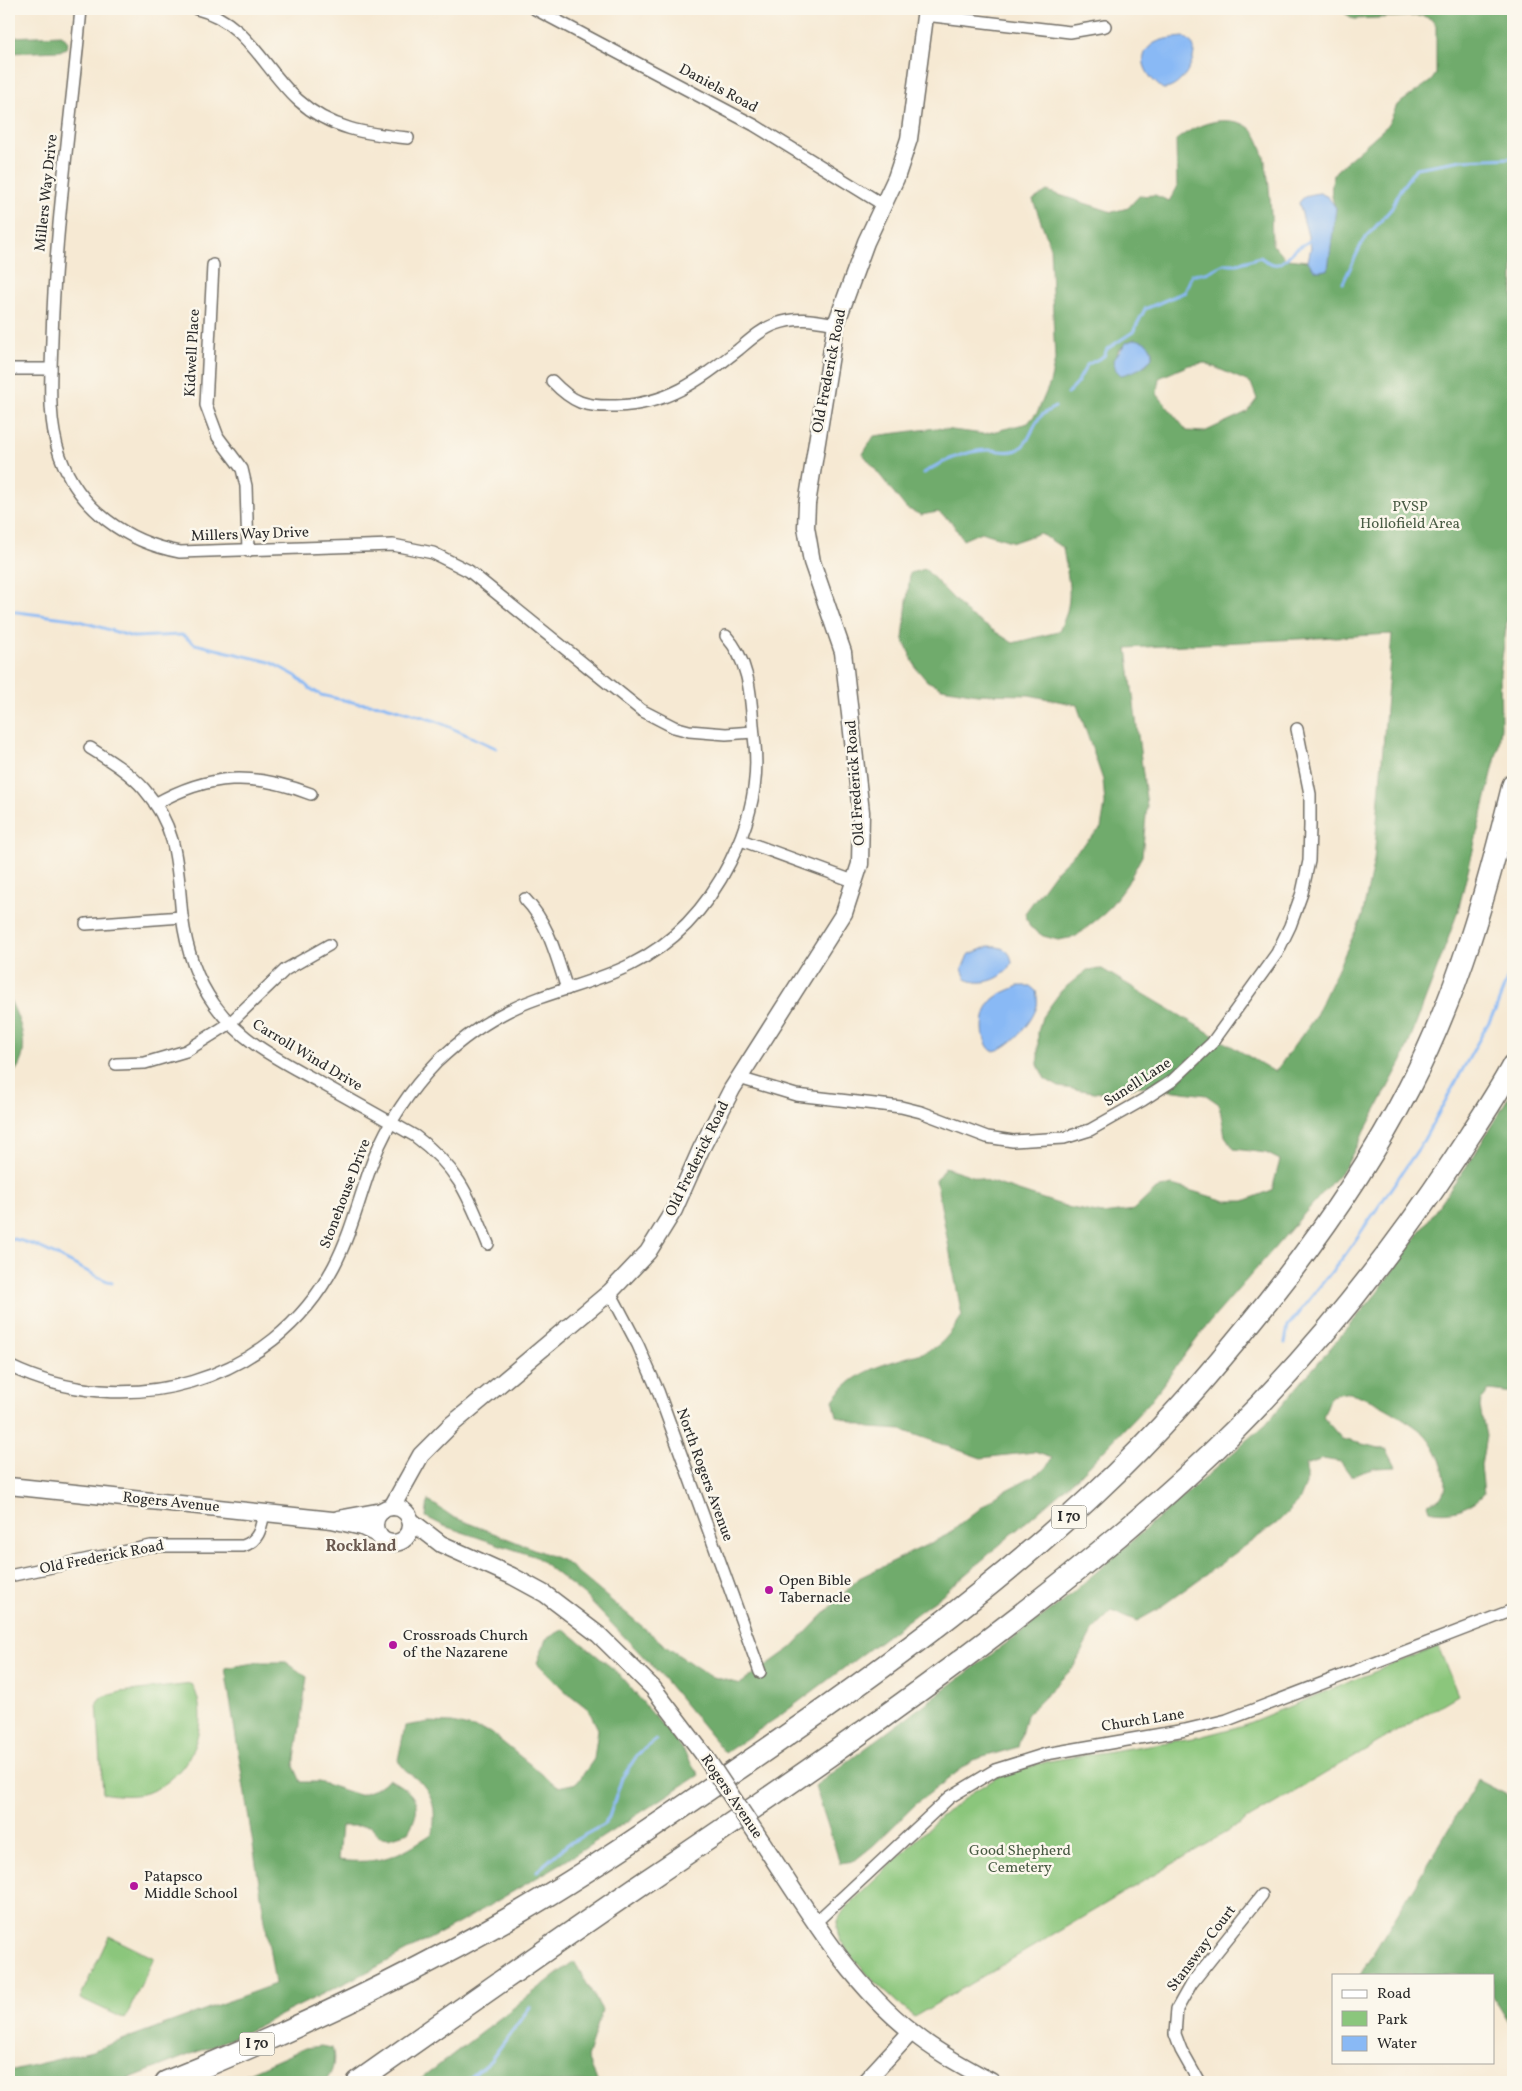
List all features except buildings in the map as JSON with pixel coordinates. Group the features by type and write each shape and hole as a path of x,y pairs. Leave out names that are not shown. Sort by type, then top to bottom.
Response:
{"highway":[{"name":"I 70","path":"166,2082 330,2011 423,1965 519,1912 589,1870 659,1824 855,1688 977,1595 1095,1494 1204,1380 1286,1279 1368,1161 1407,1092 1436,1033 1460,972 1489,883 1513,785"},
{"path":"358,2082 546,1949 792,1784 872,1727 1063,1582 1182,1481 1234,1431 1288,1374 1378,1265 1423,1206 1513,1065"}],"street":[{"name":"Millers Way Drive","path":"81,9 56,243 51,369 52,413 60,455 77,490 104,519 121,531 161,548 203,553 393,545 433,553 469,571 626,699 657,719 674,727 708,733 753,732"},
{"path":"198,9 211,12 226,20 242,34 297,99 328,121 346,129 368,134 408,138"},
{"name":"Daniels Road","path":"535,9 754,125 882,204"},
{"path":"926,12 1070,32 1105,26"},
{"name":"Old Frederick Road","path":"397,1513 407,1479 420,1455 451,1425 610,1292 633,1270 661,1233 716,1118 739,1078 829,940 844,913 856,882 862,844 861,812 848,681 836,626 812,562 806,527 810,477 836,324 848,285 898,171 909,139 926,12"},
{"name":"Kidwell Place","path":"213,265 206,405 218,437 242,469 246,486 248,551"},
{"path":"552,380 567,397 577,402 613,406 651,402 664,399 691,385 774,324 796,318 836,324"},
{"path":"9,369 51,369"},
{"name":"Stonehouse Drive","path":"9,1366 56,1384 106,1393 130,1393 182,1385 234,1366 253,1354 289,1325 307,1306 325,1282 347,1238 375,1154 391,1123 418,1083 443,1056 465,1038 512,1009 631,964 679,932 709,898 741,840 751,809 756,753 749,686 743,659 726,636"},
{"name":"Sunell Lane","path":"739,1078 804,1096 901,1107 921,1112 988,1137 1013,1141 1064,1138 1119,1115 1172,1081 1212,1043 1267,968 1290,926 1302,893 1307,869 1310,826 1310,794 1298,729"},
{"name":"Carroll Wind Drive","path":"90,748 130,776 156,804 166,821 175,848 180,880 182,917 187,941 198,976 214,1004 229,1024 263,1050 431,1148 456,1174 465,1189 488,1244"},
{"path":"156,804 191,786 233,778 272,781 311,794"},
{"path":"741,840 856,882"},
{"path":"525,899 538,912 546,926 567,989"},
{"path":"86,924 182,917"},
{"path":"116,1064 145,1063 186,1051 229,1024 285,970 329,945"},
{"name":"North Rogers Avenue","path":"610,1292 638,1345 658,1390 760,1672"},
{"name":"Rogers Avenue","path":"9,1486 332,1520 379,1535"},
{"name":"Old Frederick Road","path":"9,1576 151,1546 243,1546 251,1544 256,1538 264,1513"},
{"path":"397,1513 410,1529 402,1540 389,1542 379,1535 376,1522 397,1513"},
{"name":"Rogers Avenue","path":"332,1520 397,1513 441,1544 504,1572 545,1594 599,1635 653,1688 704,1755 816,1922 866,1988 911,2032 992,2082"},
{"name":"Rogers Avenue","path":"402,1540 441,1544"},
{"name":"Church Lane","path":"816,1922 950,1797 995,1770 1046,1754 1185,1730 1228,1720 1513,1610"},
{"name":"Stansway Court","path":"1195,2081 1175,2034 1177,2009 1191,1984 1262,1895"},
{"path":"865,2082 911,2032"}],"green space":[{"name":"PVSP Hollofield Area","path":"1338,9 1513,9 1513,497 1507,539 1509,607 1500,673 1501,727 1499,745 1458,911 1444,950 1402,1061 1346,1166 1209,1323 1148,1404 1079,1476 943,1594 781,1715 725,1753 660,1674 584,1595 536,1557 444,1526 426,1517 428,1500 453,1517 564,1561 668,1648 710,1676 740,1684 791,1648 859,1578 947,1535 997,1495 1044,1470 1052,1458 1034,1452 981,1458 902,1430 870,1428 837,1416 833,1400 849,1383 876,1367 934,1348 941,1343 962,1316 936,1180 945,1167 1071,1208 1102,1214 1134,1210 1156,1189 1172,1185 1226,1201 1244,1201 1272,1190 1280,1160 1266,1153 1234,1149 1225,1136 1219,1104 1206,1095 1138,1086 1109,1094 1059,1087 1045,1079 1038,1065 1038,1032 1042,1017 1061,991 1087,970 1102,969 1275,1072 1315,1017 1362,917 1374,860 1392,634 1127,648 1147,806 1142,856 1127,884 1105,913 1075,937 1058,940 1043,936 1030,927 1025,913 1055,872 1101,828 1105,804 1103,780 1077,705 1029,695 977,694 942,688 927,681 916,668 903,639 910,573 925,569 969,615 1013,643 1058,632 1064,621 1069,600 1063,548 1040,533 1014,542 981,532 963,540 951,521 938,512 921,515 906,508 863,454 874,436 936,428 984,434 1028,423 1038,411 1050,383 1055,360 1050,246 1033,200 1047,191 1112,212 1128,208 1139,196 1155,195 1169,201 1177,188 1176,140 1190,130 1200,126 1217,121 1232,121 1241,123 1253,131 1259,141 1267,169 1272,244 1286,259 1308,261 1318,271 1328,269 1336,208 1332,195 1332,184 1336,171 1388,125 1397,105 1431,81 1436,74 1436,26 1431,19 1423,16 1354,19","holes":["1135,339 1152,349 1152,358 1145,366 1117,352 1126,343","1205,363 1251,383 1257,399 1247,412 1204,432 1187,431 1157,394 1159,378 1189,365"]},
{"path":"62,35 68,42 66,48 60,51 9,53 9,37"},
{"path":"9,998 21,1029 23,1050 17,1069 9,1078 11,1033 9,1025"},
{"path":"1513,1089 1513,1393 1489,1390 1481,1401 1480,1407 1486,1436 1481,1466 1484,1494 1466,1507 1445,1512 1430,1510 1428,1504 1441,1497 1445,1481 1437,1452 1426,1436 1406,1420 1358,1395 1343,1393 1331,1396 1323,1417 1342,1439 1387,1450 1396,1467 1375,1468 1351,1476 1341,1462 1323,1459 1306,1465 1306,1484 1299,1501 1277,1523 1155,1611 1137,1621 1112,1611 1093,1630 1073,1668 1026,1715 1018,1747 973,1760 917,1803 874,1845 854,1861 840,1863 815,1786 1063,1601 1266,1424 1377,1293 1473,1157"},
{"path":"564,1629 617,1672 681,1747 699,1775 567,1860 461,1922 375,1968 240,2035 120,2082 9,2082 9,2071 92,2051 275,1984 225,1668 259,1662 286,1662 307,1677 294,1766 301,1782 319,1782 359,1795 375,1789 389,1779 405,1789 415,1800 416,1814 408,1832 389,1838 380,1837 371,1826 341,1826 338,1860 378,1860 399,1853 433,1833 434,1814 430,1797 423,1785 398,1760 405,1726 429,1722 452,1723 490,1732 558,1787 577,1783 594,1759 598,1729 588,1709 564,1690 537,1663 546,1639"},
{"name":"Good Shepherd Cemetery","path":"1438,1646 1458,1695 914,2017 894,2000 846,1950 837,1928 838,1922 847,1907 939,1818 974,1791 998,1777 1049,1761 1199,1737 1241,1726"},
{"path":"192,1684 198,1699 200,1715 194,1747 186,1762 163,1785 149,1792 138,1795 103,1793 97,1703 102,1697 121,1692"},
{"path":"1478,1780 1513,1798 1513,2030 1494,1999 1494,1974 1361,1974"},
{"path":"109,1936 154,1958 125,2019 80,1998"},
{"path":"574,1961 602,2010 587,2058 598,2082 417,2082"},
{"path":"321,2046 332,2048 334,2057 332,2071 324,2082 228,2082 305,2048"}],"water":[{"path":"1184,37 1194,49 1192,62 1180,81 1169,88 1163,89 1148,74 1145,68 1144,56 1147,50 1157,42"},
{"path":"1320,193 1328,197 1336,208 1328,269 1318,271 1308,261 1311,247 1299,203 1308,195"},
{"path":"1135,339 1148,344 1152,358 1138,369 1121,375 1116,370 1113,360 1126,343"},
{"path":"989,946 1001,948 1010,955 1012,963 1009,969 998,977 985,982 966,979 962,969 968,955"},
{"path":"1018,986 1030,986 1036,991 1037,1004 1035,1013 1012,1041 998,1050 992,1051 983,1033 986,1011 993,999"}],"waterway":[{"path":"1343,283 1363,241 1392,208 1400,190 1416,168 1462,160 1513,158"},
{"path":"1067,394 1077,383 1087,365 1104,356 1107,349 1133,332 1145,309 1185,292 1192,275 1206,273 1224,264 1237,264 1260,257 1272,264 1280,263 1310,240"},
{"path":"924,473 965,454 982,450 1003,452 1017,450 1025,444 1039,418 1055,407"},
{"path":"9,611 73,619 133,637 182,635 195,644 270,662 296,676 309,688 321,695 357,703 382,705 436,721 496,748"},
{"path":"1285,1343 1288,1326 1345,1255 1421,1145 1496,1009 1513,963"},
{"path":"9,1238 36,1246 112,1283"},
{"path":"537,1871 568,1844 603,1825 609,1817 622,1778 638,1754 656,1740"},
{"path":"465,2082 490,2061 530,2007"}],"place":[{"name":"Open Bible Tabernacle","path":"769,1590"},
{"name":"Crossroads Church of the Nazarene","path":"393,1645"},
{"name":"Patapsco Middle School","path":"134,1886"}],"district":[{"name":"Rockland","path":"361,1547"}]}
